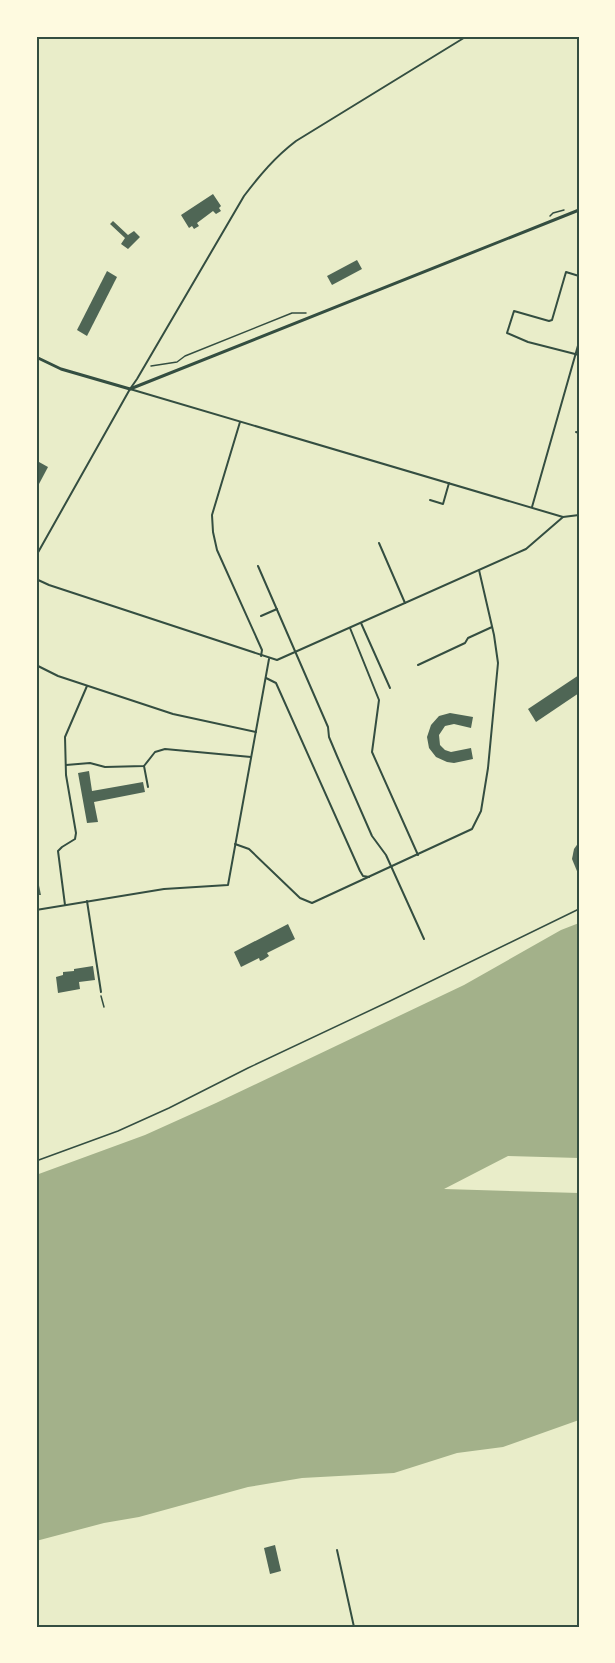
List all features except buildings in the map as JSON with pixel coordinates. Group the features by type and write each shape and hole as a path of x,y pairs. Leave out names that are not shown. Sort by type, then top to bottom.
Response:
{"street":[{"path":"36,556 130,389 244,196 270,163 296,141 467,36"},
{"path":"130,389 579,210"},
{"path":"577,354 528,342 507,333 514,311 552,320 566,272 579,276"},
{"path":"532,507 579,342"},
{"path":"36,357 61,369 562,517 579,515"},
{"path":"240,422 212,515 213,532 218,552 262,650 261,656"},
{"path":"430,500 443,504 449,483"},
{"path":"36,579 277,660 526,549 562,517"},
{"path":"379,543 405,603"},
{"path":"258,566 328,727 329,737 339,763 372,836 386,855 424,939"},
{"path":"235,844 249,849 308,903 317,902 328,894 472,829 481,812 492,743 498,663 498,653 479,570"},
{"path":"261,616 277,609"},
{"path":"362,623 390,688"},
{"path":"418,665 465,643 468,638 492,627"},
{"path":"350,628 379,700 372,752 418,855"},
{"path":"36,910 174,888 228,885 269,659"},
{"path":"36,665 58,676 173,714 256,732"},
{"path":"265,677 276,683 359,869 363,876 369,877"},
{"path":"66,905 58,852 75,839 76,832 66,765 65,737 87,686"},
{"path":"148,787 144,766 155,752 163,749 251,757"},
{"path":"66,765 90,763 105,767 144,766"},
{"path":"87,901 101,992"},
{"path":"337,1550 354,1627"}],"path":[{"path":"550,217 560,210 566,211"},
{"path":"146,364 153,367 177,362 185,356 292,313 309,313"},
{"path":"36,1161 118,1131 169,1108 579,909"},
{"path":"101,992 104,1007"}],"shaded area":[{"path":"579,923 579,1158 508,1156 444,1189 579,1193 579,1420 503,1447 457,1453 394,1473 302,1478 248,1487 139,1517 104,1523 36,1541 36,1175 145,1135 216,1103 464,985 561,930"}]}
